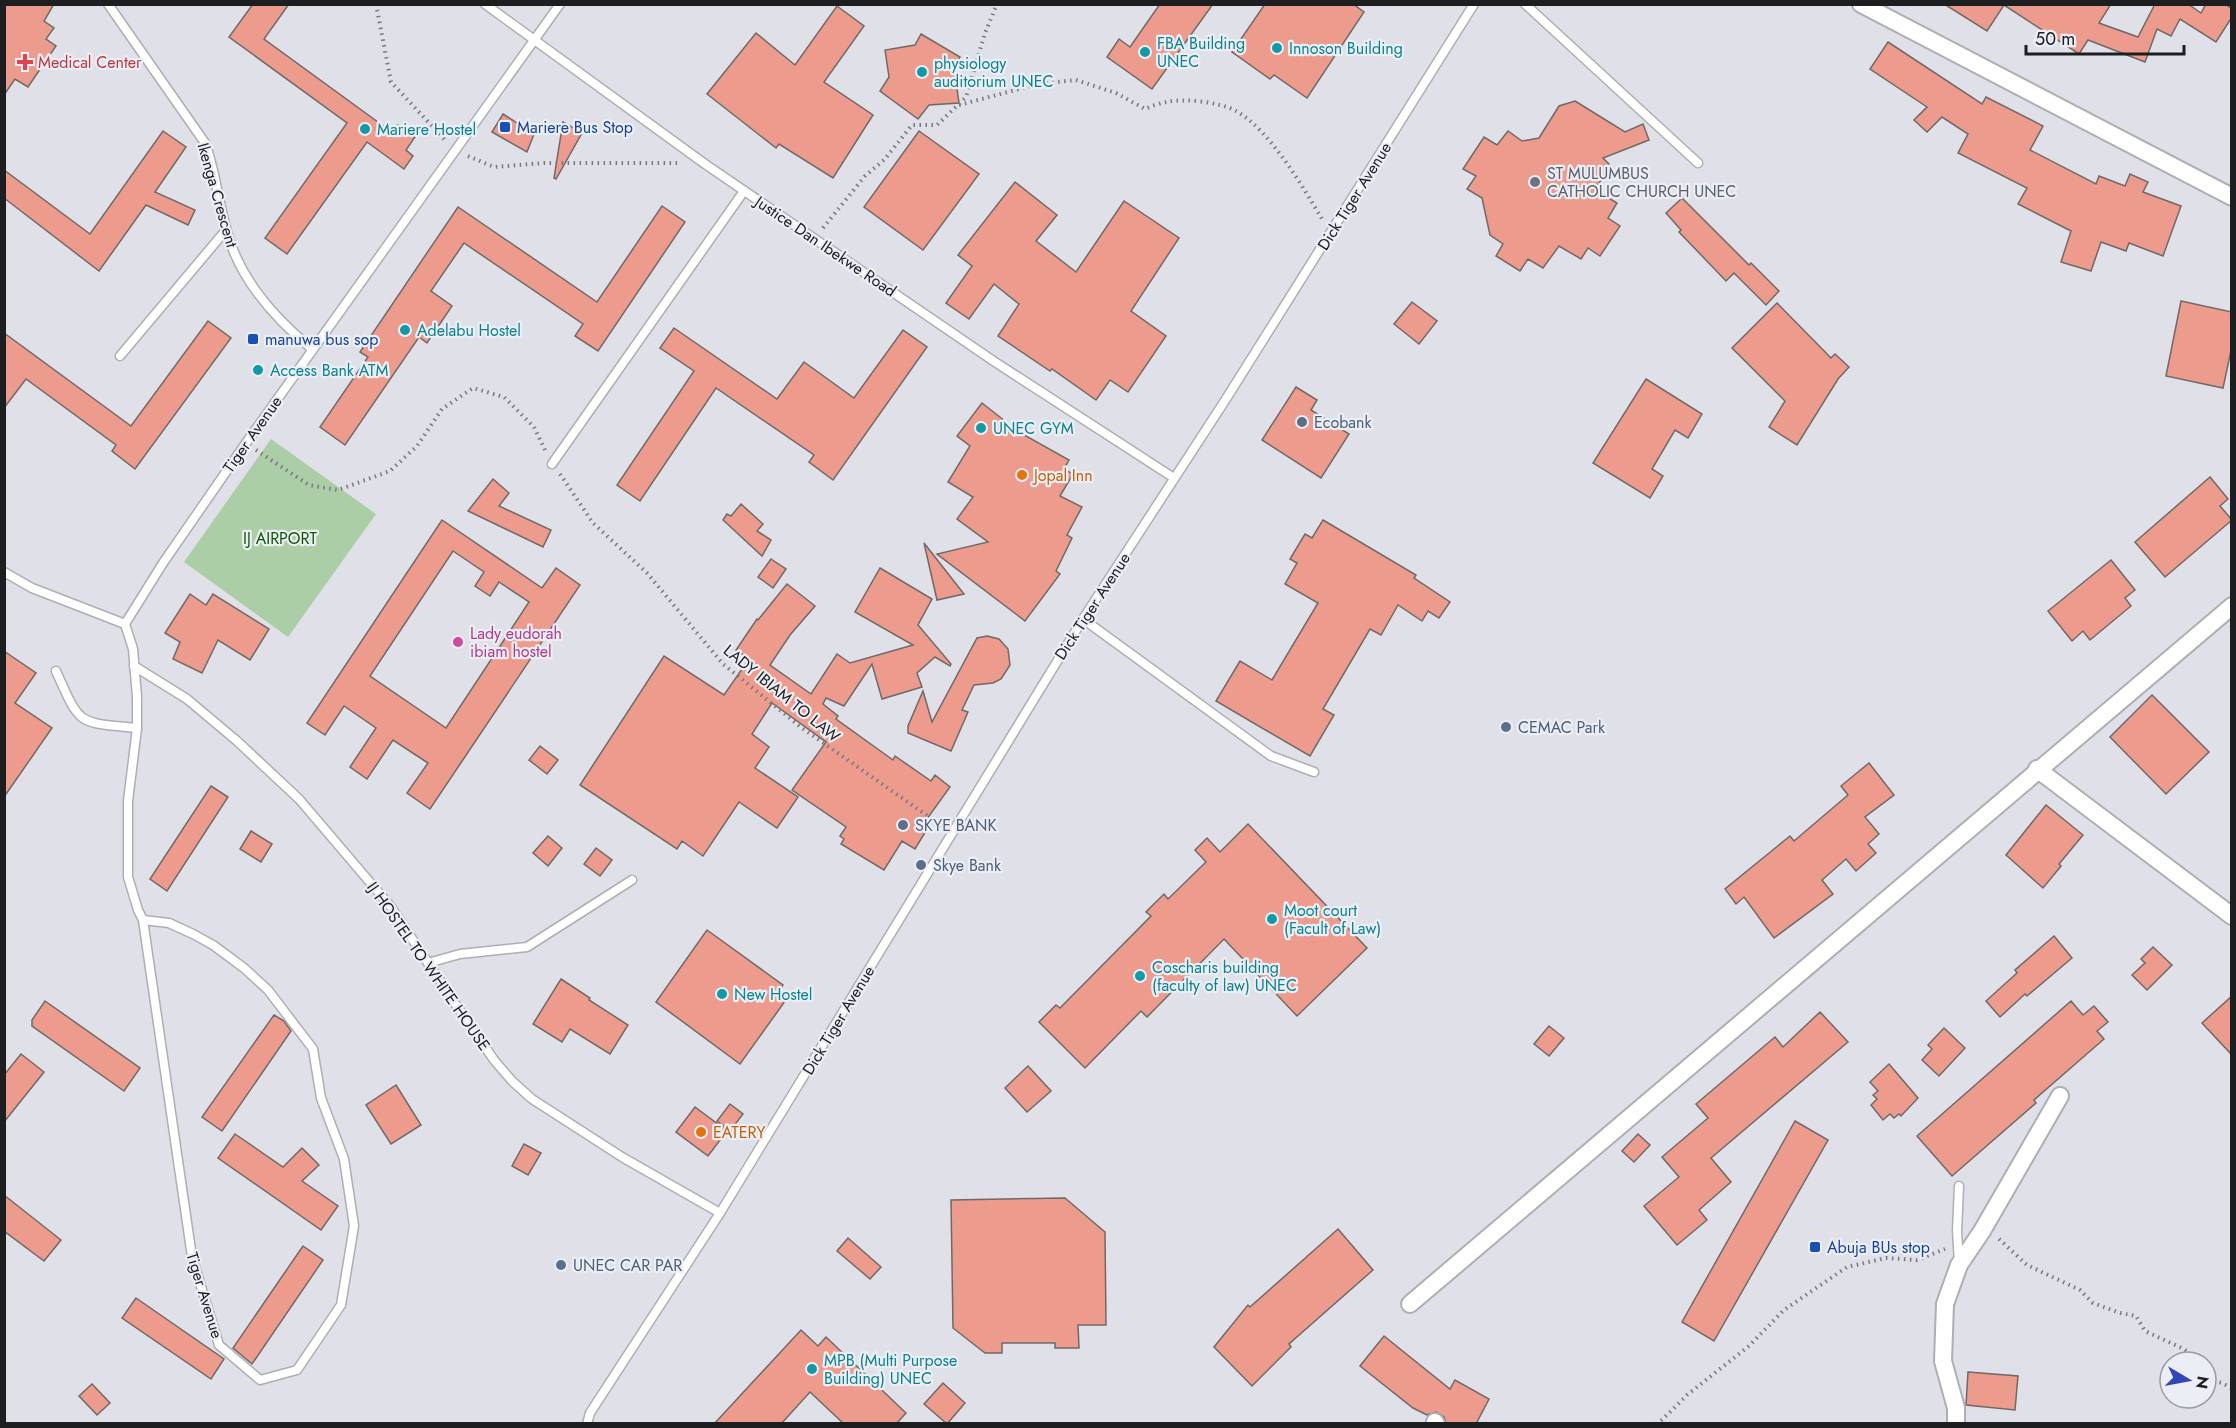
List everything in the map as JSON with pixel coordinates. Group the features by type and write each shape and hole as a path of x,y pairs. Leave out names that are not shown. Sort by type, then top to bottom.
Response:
{"street":[{"path":"1861,4 2232,197"},
{"path":"1410,1304 2037,769 2232,606"},
{"path":"2037,769 2232,916"},
{"path":"1956,1424 1956,1408 1943,1362 1945,1304 1959,1265 1982,1231 2061,1096"}],"lane":[{"name":"Ikenga Crescent","path":"108,4 205,143 210,155 226,230 250,285 288,328 312,349"},
{"name":"Justice Dan Ibekwe Road","path":"485,4 744,191 994,362 1174,478"},
{"name":"Tiger Avenue","path":"143,920 169,923 193,934 213,945 244,968 268,990 313,1049 321,1098 344,1159 354,1226 341,1305 297,1370 260,1380 219,1345 192,1257 143,920 128,877 128,801 137,728 137,697 133,649 125,624 162,563 246,442 560,4"},
{"name":"Dick Tiger Avenue","path":"587,1424 590,1413 720,1213 1083,619 1474,4"},
{"path":"1526,4 1698,163"},
{"path":"552,464 744,191"},
{"path":"120,356 226,230"},
{"path":"4,572 32,588 125,624"},
{"path":"1083,619 1271,756 1314,772"},
{"name":"IJ HOSTEL TO WHITE HOUSE","path":"134,666 187,699 237,741 299,799 391,907 494,1060 532,1099 622,1157 720,1213"},
{"path":"56,671 72,706 83,720 103,725 137,728"},
{"path":"428,963 460,954 527,947 632,880"},
{"path":"1959,1186 1957,1244 1959,1265"}],"path":[{"path":"376,4 391,82 455,150 494,167 544,163 705,164"},
{"path":"814,238 865,176 884,160 912,125 938,124 958,105 970,89 985,33 997,4"},
{"path":"958,105 1038,84 1076,80 1116,93 1145,109 1168,101 1190,101 1210,103 1235,110 1261,132 1293,174 1330,233"},
{"name":"LADY IBIAM TO LAW","path":"246,442 309,485 338,490 390,471 417,446 442,409 473,388 504,397 534,427 552,464 593,523 647,573 723,663 802,728 952,833"},
{"path":"1982,1231 1998,1239 2027,1265 2080,1290 2093,1303 2120,1314 2136,1316 2145,1331 2185,1350"},
{"path":"1656,1424 1664,1419 1687,1395 1749,1346 1784,1310 1847,1267 1886,1258 1917,1260 1957,1244"},
{"path":"2218,1382 2232,1388"}],"green space":[{"name":"IJ AIRPORT","path":"271,439 376,514 288,637 184,562"}],"building":[{"name":"Medical Center","path":"4,4 54,4 44,21 54,28 46,39 56,46 28,87 15,79 4,95"},
{"name":"Mariere Hostel","path":"253,4 289,4 264,39 393,133 398,125 415,137 406,150 413,156 404,169 367,142 287,254 265,238 347,123 229,37"},
{"name":"FBA Building UNEC","path":"1160,4 1213,4 1152,89 1107,57 1119,39 1130,47"},
{"name":"Innoson Building","path":"1265,4 1353,4 1364,12 1307,98 1274,75 1270,79 1232,52"},
{"path":"1944,4 2111,4 2099,23 2138,37 2155,4 2188,4 2201,13 2206,4 2225,4 2232,9 2232,17 2216,42 2180,19 2171,36 2157,29 2145,62 2088,40 2079,54 2004,5 1987,31"},
{"path":"837,6 864,26 824,82 873,115 833,178 779,144 776,148 707,94 756,33 795,65"},
{"name":"physiology auditorium UNEC","path":"921,34 960,57 954,67 959,103 929,105 918,119 880,91 889,77 885,50 915,45"},
{"path":"1888,42 1982,104 1986,97 2043,126 2030,150 2096,184 2099,176 2125,186 2130,174 2148,182 2143,192 2181,206 2163,256 2129,243 2126,251 2101,242 2091,271 2061,262 2071,231 2018,204 2027,188 1958,153 1968,134 1942,117 1927,132 1914,120 1927,107 1870,69"},
{"name":"ST MULUMBUS CATHOLIC CHURCH UNEC","path":"1575,101 1625,132 1643,124 1649,140 1603,158 1612,167 1594,189 1617,203 1608,218 1620,226 1600,256 1588,248 1581,259 1559,246 1543,268 1528,259 1520,271 1496,256 1503,244 1490,235 1482,198 1467,189 1476,176 1463,169 1484,137 1497,145 1508,131 1522,141 1539,138 1559,106"},
{"path":"503,114 534,134 527,152 492,132"},
{"path":"563,122 582,133 556,179 554,178"},
{"path":"163,131 186,147 155,192 195,210 188,225 146,205 99,271 4,198 4,170 90,234"},
{"path":"919,131 979,174 923,250 864,207"},
{"path":"1015,182 1057,215 1036,241 1076,272 1124,201 1179,238 1131,311 1166,336 1128,392 1110,380 1096,400 1052,369 1050,371 998,336 1019,304 994,284 969,319 946,303 972,266 958,255"},
{"path":"1682,198 1749,265 1751,263 1779,291 1766,305 1734,273 1726,281 1679,232 1681,230 1666,213"},
{"name":"Adelabu Hostel","path":"662,206 685,222 598,351 575,336 583,324 464,243 431,291 452,306 427,343 419,337 345,445 320,427 368,357 360,352 458,207 597,302"},
{"path":"2181,301 2232,312 2232,346 2223,388 2166,376"},
{"path":"1412,302 1437,321 1419,344 1394,324"},
{"path":"1777,303 1831,358 1835,354 1849,367 1838,379 1797,445 1769,427 1785,401 1732,348"},
{"path":"208,321 231,338 135,469 112,451 116,445 26,379 4,408 4,333 131,426"},
{"path":"674,328 777,399 804,362 854,398 903,330 927,347 833,480 809,462 814,455 716,388 640,501 617,485 694,371 660,348"},
{"path":"1646,379 1702,414 1688,438 1675,430 1652,469 1663,476 1650,498 1593,463"},
{"name":"Ecobank","path":"1296,387 1317,400 1311,410 1349,434 1321,478 1262,440"},
{"path":"982,403 1005,421 1003,423 1069,460 1064,469 1073,474 1060,496 1082,507 1067,535 1072,538 1056,571 1060,574 1025,621 937,554 988,542 957,519 973,497 948,482 970,446 957,436"},
{"path":"2210,477 2228,499 2220,506 2232,520 2165,577 2135,542"},
{"path":"493,479 509,493 499,506 551,530 543,547 468,511"},
{"path":"741,504 763,524 757,531 771,540 762,556 723,520 727,514 731,516"},
{"path":"442,520 542,588 556,568 580,585 430,809 407,793 428,763 393,740 367,779 350,767 376,728 344,706 325,735 307,723","holes":["453,551 484,572 475,586 490,596 499,582 529,602 446,728 370,676"]},
{"path":"1323,520 1416,575 1414,578 1450,602 1439,618 1428,611 1422,621 1398,605 1381,635 1370,629 1323,709 1334,715 1310,756 1216,701 1240,661 1272,680 1318,603 1285,584 1297,563 1290,559 1305,534 1312,538"},
{"path":"924,543 964,594 937,600"},
{"path":"771,559 786,569 773,588 758,577"},
{"path":"2111,560 2135,590 2125,598 2131,606 2090,640 2083,631 2072,641 2048,611"},
{"path":"880,568 932,599 918,625 951,664 950,666 935,657 917,673 922,687 882,699 872,664 844,706 826,698 823,704 838,716 836,719 893,760 895,756 931,781 935,775 950,787 924,823 929,826 915,849 902,841 884,870 841,844 844,839 840,836 846,827 792,790 826,742 772,703 752,734 769,747 755,768 798,797 777,828 739,802 703,856 682,841 677,849 580,785 664,656 724,695 749,659 736,650 757,619 787,584 815,606 790,635 770,665 811,694 837,654 850,663 913,645 855,612"},
{"path":"190,594 206,605 213,594 269,629 250,660 218,640 202,673 173,659 180,642 165,633"},
{"path":"987,636 999,639 1008,649 1010,665 1001,679 993,683 974,685 962,710 968,712 951,751 908,733 908,726 923,691 932,722 977,638"},
{"path":"4,651 36,673 15,703 52,728 4,797"},
{"path":"2152,695 2209,752 2166,794 2110,737"},
{"path":"540,746 558,760 547,774 529,760"},
{"path":"1869,763 1894,795 1865,817 1879,834 1868,844 1876,853 1856,871 1846,859 1822,880 1833,894 1774,938 1744,897 1736,904 1725,889 1790,836 1794,841 1848,795 1841,786"},
{"path":"211,786 228,797 167,891 150,879"},
{"path":"2046,805 2083,835 2043,888 2006,855"},
{"path":"1248,824 1367,948 1297,1016 1224,939 1147,1017 1141,1011 1085,1068 1039,1022 1056,1005 1060,1008 1151,916 1146,912 1164,894 1168,899 1206,862 1195,850 1207,838 1220,852"},
{"path":"251,831 272,844 261,862 240,849"},
{"path":"548,836 562,848 548,866 533,853"},
{"path":"596,848 612,860 600,876 584,864"},
{"name":"New Hostel","path":"707,930 783,985 779,991 788,997 740,1064 656,1002"},
{"path":"2054,936 2072,958 2027,996 2025,994 2000,1017 1986,1001 2017,973 2015,970"},
{"path":"2153,947 2172,965 2147,990 2132,975 2145,963 2141,959"},
{"path":"561,979 628,1025 610,1054 570,1029 562,1042 533,1024"},
{"path":"2232,996 2232,1055 2202,1023"},
{"path":"45,1001 140,1068 124,1091 32,1026 32,1020"},
{"path":"2071,1001 2083,1015 2094,1006 2108,1022 2097,1031 2104,1039 2034,1100 2036,1103 1952,1176 1917,1136"},
{"path":"1820,1012 1848,1042 1711,1158 1731,1182 1699,1210 1707,1220 1677,1245 1644,1206 1679,1177 1662,1157 1708,1118 1696,1104 1775,1037 1783,1047"},
{"path":"274,1015 284,1021 291,1031 222,1131 202,1117"},
{"path":"1549,1026 1564,1038 1549,1056 1534,1044"},
{"path":"1944,1028 1965,1048 1939,1076 1922,1060 1932,1049 1928,1045"},
{"path":"21,1054 44,1072 4,1122 4,1075"},
{"path":"1889,1064 1918,1098 1901,1116 1899,1114 1894,1118 1890,1114 1883,1120 1871,1105 1877,1099 1873,1095 1878,1091 1870,1082"},
{"path":"1028,1066 1051,1091 1027,1112 1005,1088"},
{"path":"396,1085 421,1125 391,1144 366,1105"},
{"path":"730,1104 743,1114 730,1131 717,1121"},
{"name":"EATERY","path":"695,1107 727,1131 708,1156 676,1132"},
{"path":"1795,1121 1828,1140 1714,1341 1682,1322"},
{"path":"235,1134 283,1167 302,1148 319,1165 302,1181 338,1206 321,1230 218,1158"},
{"path":"1638,1134 1650,1145 1634,1162 1622,1151"},
{"path":"524,1144 541,1153 528,1175 512,1166"},
{"path":"4,1195 61,1240 44,1261 4,1231"},
{"path":"1065,1198 1105,1232 1106,1325 1078,1325 1079,1348 1055,1348 1055,1343 1002,1343 1002,1353 985,1353 953,1328 951,1200"},
{"path":"1338,1229 1373,1270 1289,1344 1291,1347 1252,1386 1214,1347 1248,1305 1250,1307"},
{"path":"848,1238 881,1267 870,1279 837,1251"},
{"path":"303,1246 323,1260 252,1364 233,1348"},
{"path":"136,1298 224,1359 211,1379 122,1318"},
{"name":"MPB (Multi Purpose Building) UNEC","path":"801,1330 818,1346 826,1337 906,1413 896,1424 844,1424 810,1392 781,1424 714,1424"},
{"path":"1384,1336 1450,1389 1455,1380 1489,1399 1476,1424 1446,1424 1444,1417 1436,1412 1427,1415 1413,1408 1360,1366"},
{"path":"1968,1372 2018,1376 2015,1410 1966,1405"},
{"path":"943,1383 965,1403 947,1424 924,1404"},
{"path":"92,1384 110,1403 97,1415 79,1396"}],"place":[{"name":"Innoson Building","path":"1277,48"},
{"name":"FBA Building UNEC","path":"1145,52"},
{"name":"Medical Center","path":"25,62"},
{"name":"physiology auditorium UNEC","path":"922,72"},
{"name":"Mariere Bus Stop","path":"505,127"},
{"name":"Mariere Hostel","path":"365,129"},
{"name":"ST MULUMBUS CATHOLIC CHURCH UNEC","path":"1535,182"},
{"name":"Adelabu Hostel","path":"405,330"},
{"name":"manuwa bus sop","path":"253,339"},
{"name":"Access Bank ATM","path":"258,370"},
{"name":"Ecobank","path":"1302,422"},
{"name":"UNEC GYM","path":"981,428"},
{"name":"Jopal Inn","path":"1022,475"},
{"name":"Lady eudorah ibiam hostel","path":"458,642"},
{"name":"CEMAC Park","path":"1506,727"},
{"name":"SKYE BANK","path":"903,825"},
{"name":"Skye Bank","path":"921,865"},
{"name":"Moot court (Facult of Law)","path":"1272,919"},
{"name":"Coscharis building (faculty of law) UNEC","path":"1140,976"},
{"name":"New Hostel","path":"722,994"},
{"name":"EATERY","path":"701,1132"},
{"name":"Abuja BUs stop","path":"1815,1247"},
{"name":"UNEC CAR PAR","path":"561,1265"},
{"name":"MPB (Multi Purpose Building) UNEC","path":"812,1369"}]}
